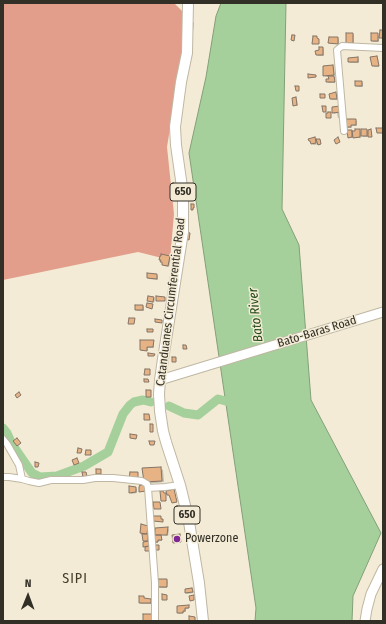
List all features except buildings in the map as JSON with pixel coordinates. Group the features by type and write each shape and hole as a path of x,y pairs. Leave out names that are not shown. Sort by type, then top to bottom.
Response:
{"main road":[{"name":"Catanduanes Circumferential Road","path":"188,3 187,53 181,82 175,127 183,194 182,232 160,380 160,411 163,431 180,485 189,522 199,583 203,621"},
{"name":"Bato-Baras Road","path":"160,380 383,312"},
{"path":"365,621 371,594 383,569"}],"street":[{"path":"344,131 337,50 342,46 383,48"},
{"path":"3,439 18,465 22,479"},
{"path":"3,477 39,483 51,480 113,478 142,481 147,484 155,583 156,621"},
{"path":"148,488 180,485"}],"shaded area":[{"path":"3,3 174,3 194,23 190,57 170,128 167,147 174,214 170,260 138,252 3,280"}],"water":[{"name":"Bato River","path":"221,3 286,3 282,209 299,245 311,400 381,533 353,596 352,621 255,621 256,608 189,153 206,77 216,16"}],"waterway":[{"path":"169,406 184,413 198,415 218,399 237,404"},
{"path":"3,428 32,473 40,477 57,476 84,466 108,452 123,414 130,405 134,402 143,400 151,402"}],"place":[{"name":"Powerzone","path":"177,539"}],"district":[{"name":"SIPI","path":"75,579"}]}
